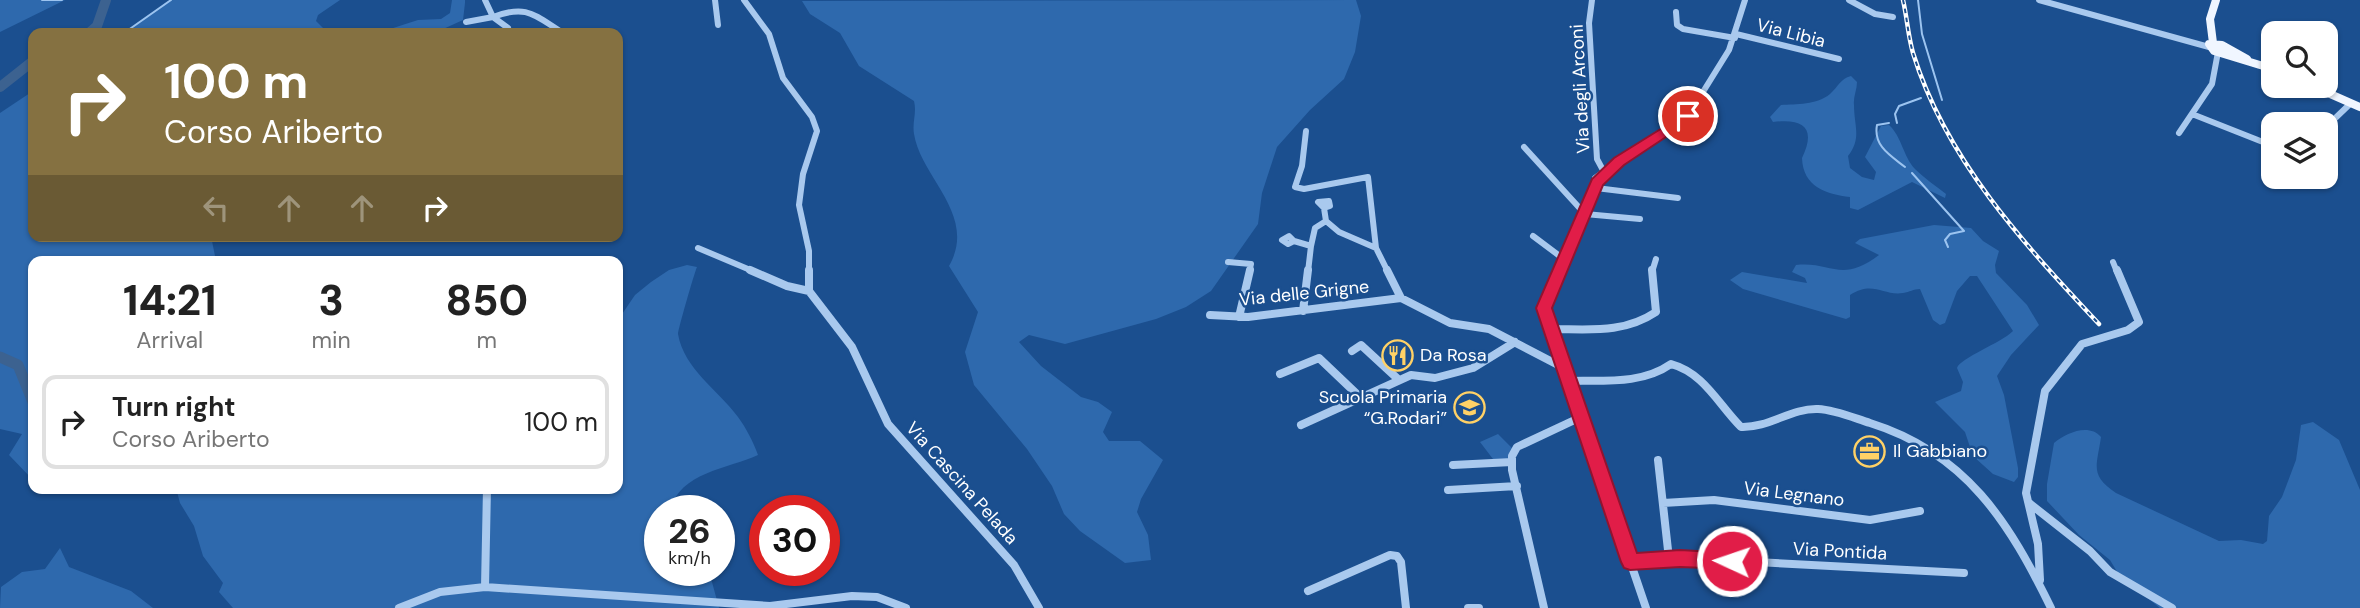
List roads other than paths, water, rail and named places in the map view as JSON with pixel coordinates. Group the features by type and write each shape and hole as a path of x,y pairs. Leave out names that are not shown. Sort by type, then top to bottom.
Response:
{"main road":[{"path":"2216,0 2210,29 2218,47 2261,64"},
{"path":"2338,97 2360,107"}],"street":[{"path":"485,0 492,17 508,28"},
{"path":"715,0 718,25"},
{"path":"698,248 787,286 809,291 809,251 799,205 803,174 817,131 812,117 783,78 769,34 744,0"},
{"name":"Via degli Arconi","path":"1592,0 1589,23 1598,160 1604,172"},
{"path":"1604,172 1688,116 1736,36 1745,0"},
{"path":"1849,0 1875,13 1893,17"},
{"path":"2039,0 2063,3 2165,35 2218,47 2219,62 2207,93 2179,133"},
{"path":"466,22 514,9 533,15 555,28"},
{"name":"Via Libia","path":"1676,12 1677,25 1684,29 1736,36 1839,59"},
{"path":"2338,115 2351,103"},
{"path":"2192,114 2261,141"},
{"path":"1306,131 1302,166 1294,184 1297,188 1368,177 1376,248 1401,298 1450,323 1489,329 1563,367"},
{"path":"1524,147 1585,214 1640,219"},
{"path":"1598,160 1611,164"},
{"path":"1619,161 1611,164 1596,185 1544,308 1647,608"},
{"path":"1596,185 1678,198"},
{"path":"1324,208 1325,221 1339,232 1376,248"},
{"path":"1303,311 1315,228 1325,221"},
{"path":"1533,236 1565,260"},
{"path":"1294,241 1311,246"},
{"path":"1551,329 1625,330 1644,322 1656,312 1651,275 1656,258"},
{"path":"1228,262 1251,264 1239,317"},
{"path":"2040,585 2038,544 2026,493 2045,391 2082,344 2128,330 2139,322 2113,262"},
{"name":"Via Cascina Pelada","path":"809,291 852,347 888,424 1014,565 1039,608"},
{"name":"Via delle Grigne","path":"1210,316 1239,317 1303,311 1401,298"},
{"path":"1301,425 1411,375 1435,378 1473,368 1515,342"},
{"path":"1352,351 1361,345 1399,380"},
{"path":"1280,374 1319,358 1361,398"},
{"path":"1568,382 1634,377 1664,370 1671,364 1685,366 1695,372 1741,427 1765,425 1804,410 1818,409 1870,422 1916,438 1949,460 2002,518 2051,608"},
{"path":"1544,608 1512,462 1517,447 1581,417"},
{"path":"1658,460 1670,559"},
{"path":"1453,465 1512,462"},
{"path":"1448,490 1517,486"},
{"path":"485,587 487,494"},
{"name":"Via Legnano","path":"1663,503 1713,500 1870,520 1920,511"},
{"path":"2028,502 2090,551 2110,572 2172,608"},
{"path":"1308,591 1390,555 1396,556 1401,562 1406,608"},
{"name":"Via Pontida","path":"1630,562 1670,559 1965,573"},
{"path":"399,608 440,592 485,587 770,606 852,596 877,597 906,608"},
{"path":"1468,608 1479,608"}],"waterway":[{"path":"42,0 62,0"},
{"path":"95,28 106,0"},
{"path":"131,28 171,0"},
{"path":"1918,0 1922,34 1942,100"},
{"path":"0,87 28,65"},
{"path":"1897,123 1895,114 1899,106 1921,98"},
{"path":"1889,123 1877,125 1880,145 1905,167"},
{"path":"1912,173 1964,231 1950,234 1945,240 1948,247"},
{"path":"0,357 18,365 28,390"}],"railway":[{"path":"1903,0 1913,53 1927,92 1945,129 1990,199 2043,263 2099,324"}],"place":[{"name":"Da Rosa","path":"1397,355"},
{"name":"Scuola Primaria “G.Rodari”","path":"1470,407"},
{"name":"Il Gabbiano","path":"1870,451"}]}
